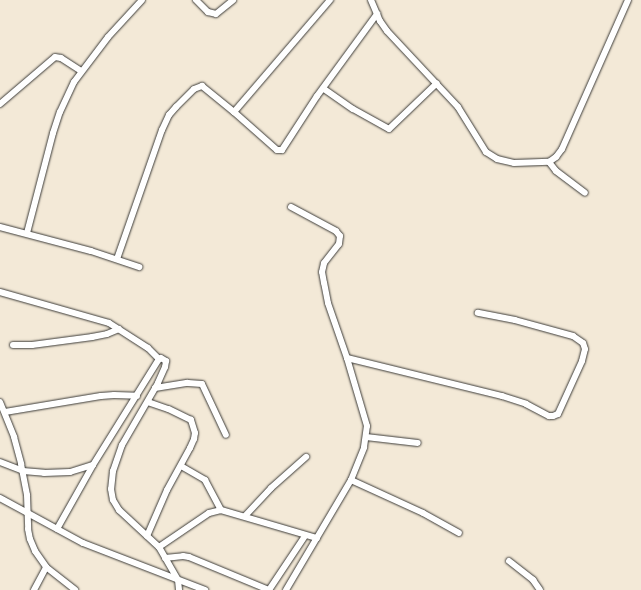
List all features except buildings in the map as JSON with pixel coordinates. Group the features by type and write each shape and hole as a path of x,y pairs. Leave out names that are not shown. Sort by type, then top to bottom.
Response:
{"street":[{"path":"26,233 60,112 81,71 108,37 142,0"},
{"path":"196,0 208,12 216,14 233,0"},
{"path":"234,112 330,0"},
{"path":"371,0 386,31 404,52 437,83 458,107 476,137 492,157 507,162 549,162 556,157 562,149 628,0"},
{"path":"117,259 169,115 194,88 202,86 280,150 288,142 377,14"},
{"path":"0,104 54,57 61,58 81,71"},
{"path":"324,89 353,109 389,129 437,83"},
{"path":"549,162 556,170 585,193"},
{"path":"286,590 351,480 366,437 367,426 347,358 328,303 322,272 324,263 339,244 340,236 336,231 291,207"},
{"path":"0,226 117,259 139,267"},
{"path":"0,292 109,323 148,348 159,359 164,359 167,363 148,402 122,445 111,481 111,494 115,505 132,523 159,547 178,580 179,590"},
{"path":"347,358 502,396 526,404 549,416 558,414 582,361 585,349 583,343 573,336 515,320 478,313"},
{"path":"13,345 32,345 92,337 107,334 119,328"},
{"path":"57,529 93,464 159,359"},
{"path":"155,388 197,382 202,384 226,435"},
{"path":"5,412 107,396 137,396"},
{"path":"0,402 14,438 23,471 30,539 35,551 46,567 76,590"},
{"path":"147,536 167,490 194,439 194,426 190,420 183,415 148,402"},
{"path":"366,437 418,443"},
{"path":"245,516 271,488 306,457"},
{"path":"0,462 23,471 58,473 93,464"},
{"path":"181,466 205,480 221,510"},
{"path":"351,480 423,512 459,533"},
{"path":"0,498 83,543 170,575 178,580 205,590"},
{"path":"159,547 209,513 221,510 245,516 305,536 317,538"},
{"path":"165,558 183,556 189,557 269,590 305,536"},
{"path":"510,561 533,580 540,590"},
{"path":"34,590 46,567"}]}
